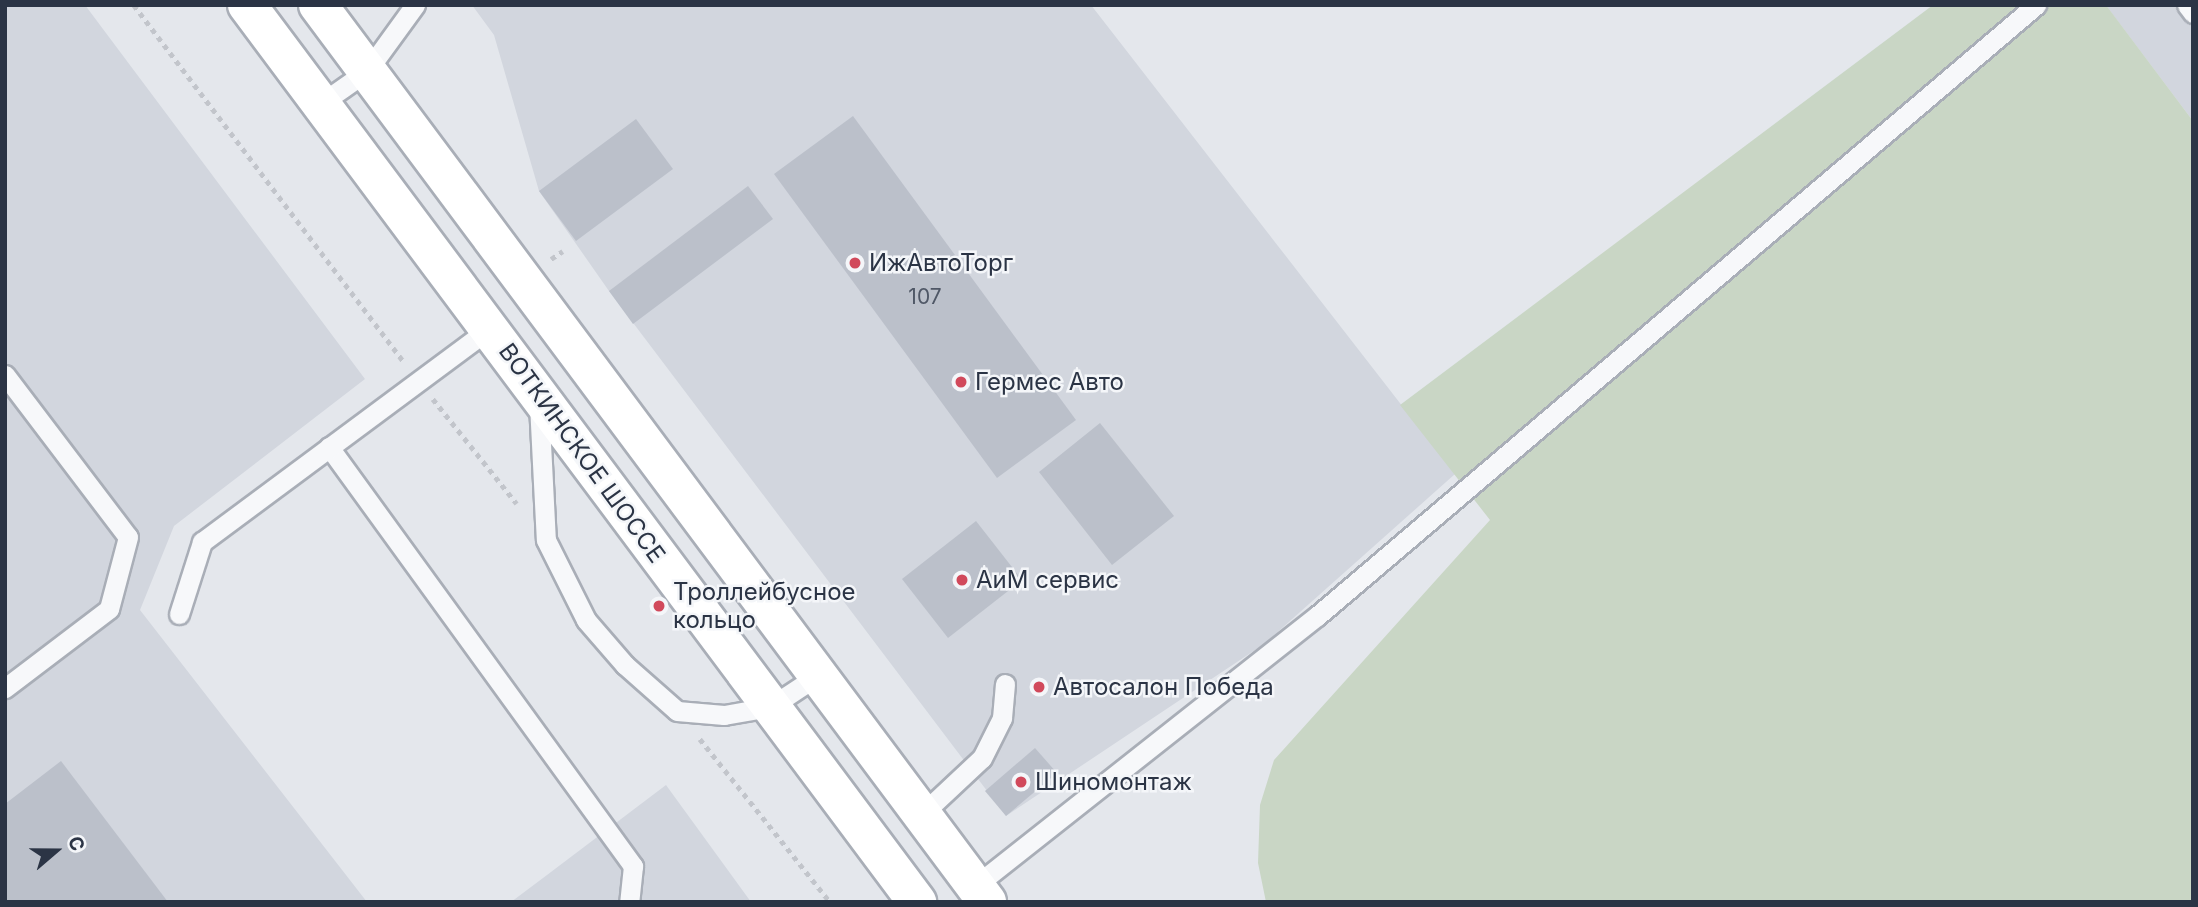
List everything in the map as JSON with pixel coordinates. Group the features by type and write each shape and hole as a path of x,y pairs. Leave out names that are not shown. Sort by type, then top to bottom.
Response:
{"main road":[{"name":"ВОТКИНСКОЕ ШОССЕ","path":"247,5 917,902"},
{"path":"318,5 981,894"}],"lane":[{"path":"320,103 367,71 415,5"},
{"path":"981,894 1317,616 2036,5"},
{"path":"2187,5 2193,12"},
{"path":"179,614 202,542 490,328"},
{"path":"5,375 128,537 109,609 5,688"},
{"path":"539,396 545,540 586,620 625,665 677,711 724,715 770,707 817,676"},
{"path":"329,447 633,866 629,902"},
{"path":"921,815 982,758 1003,718 1005,684"}],"path":[{"path":"134,5 418,380 545,540"},
{"path":"677,711 830,902"}],"shaded area":[{"path":"5,5 85,5 365,379 174,526 140,610 367,902 5,902"},
{"path":"472,5 1091,5 1455,474 1264,644 1006,816 609,291 539,191 494,35"},
{"path":"2106,5 2193,5 2193,121 2111,12"},
{"path":"666,785 751,902 511,902 547,875"}],"green space":[{"path":"1933,5 2106,5 2193,121 2193,902 1266,902 1258,863 1260,805 1274,760 1490,520 1400,405"}],"building":[{"path":"853,116 1076,420 997,478 774,174"},
{"path":"636,119 673,169 576,241 539,191"},
{"path":"748,186 773,219 633,324 609,291"},
{"path":"1100,423 1174,516 1112,565 1039,472"},
{"name":"АиМ сервис","path":"976,521 1022,580 948,638 902,579"},
{"name":"Шиномонтаж","path":"1035,748 1057,773 1006,816 985,791"},
{"path":"61,761 168,902 5,902 5,804"}],"place":[{"name":"ИжАвтоТорг","path":"855,263"},
{"name":"Гермес Авто","path":"961,382"},
{"name":"АиМ сервис","path":"962,580"},
{"name":"Троллейбусное кольцо","path":"659,606"},
{"name":"Автосалон Победа","path":"1039,687"},
{"name":"Шиномонтаж","path":"1021,782"}]}
